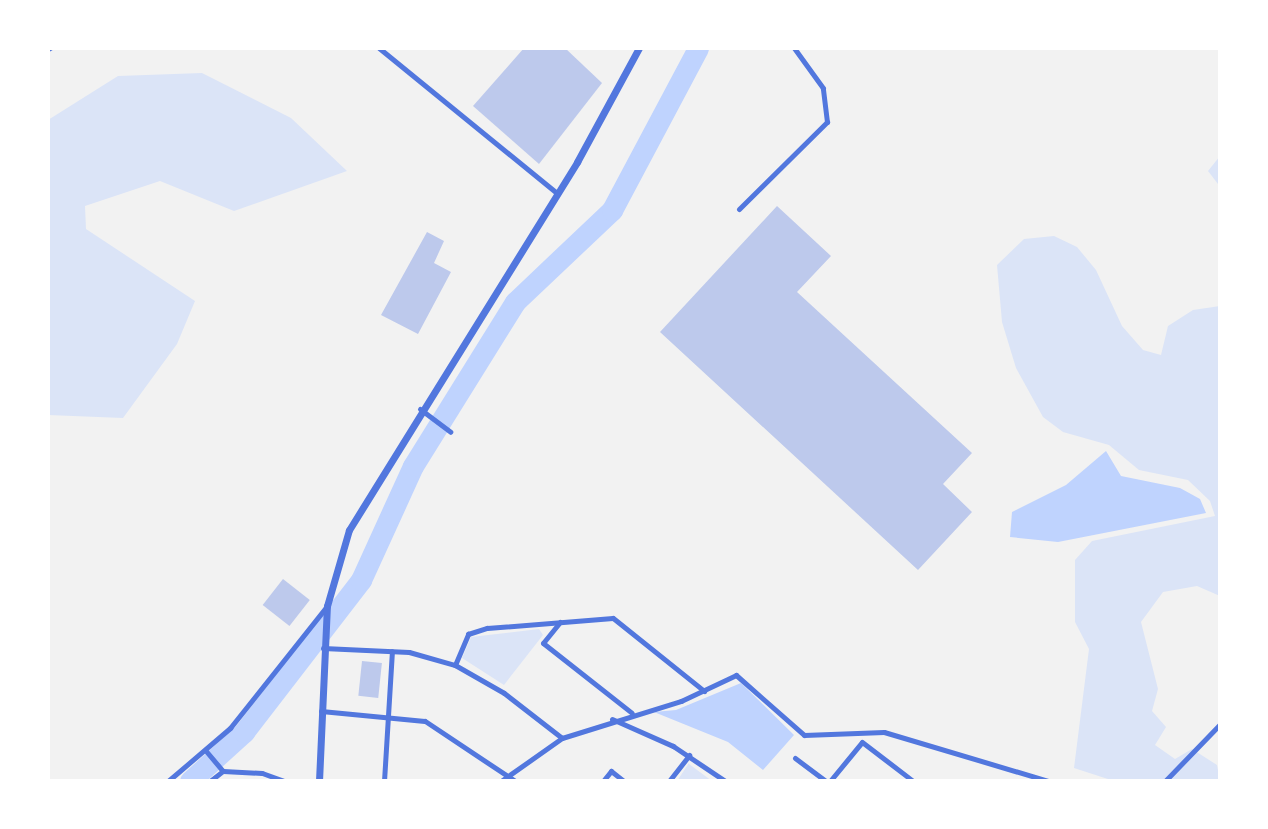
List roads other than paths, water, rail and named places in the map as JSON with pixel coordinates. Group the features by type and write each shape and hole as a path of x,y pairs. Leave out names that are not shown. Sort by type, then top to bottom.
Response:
{"street":[{"path":"379,48 558,194"},
{"path":"319,781 323,648 327,606 349,530 420,409 558,194 639,48"},
{"path":"739,209 826,122 823,88 794,48"},
{"path":"420,409 450,432"},
{"path":"168,781 206,751 243,714 327,606"},
{"path":"454,665 468,634 487,627 613,618 704,691"},
{"path":"560,622 543,643 632,713"},
{"path":"323,648 392,651 454,665 496,687 562,738"},
{"path":"384,781 392,651"},
{"path":"501,781 562,738 612,719 704,691 736,675 804,735 884,732 1048,781"},
{"path":"321,711 388,713 440,727 515,781"},
{"path":"612,719 689,755 725,781"},
{"path":"1166,781 1220,724"},
{"path":"795,758 828,781 862,742 913,781"},
{"path":"206,751 223,771"},
{"path":"669,781 689,755"},
{"path":"210,781 223,771 262,773 284,781"},
{"path":"603,781 611,771 624,781"}],"water":[{"path":"1106,451 1121,476 1180,488 1200,499 1206,513 1058,542 1010,537 1012,512 1066,485"},
{"path":"741,683 794,735 763,770 728,742 654,712 676,710"}],"waterway":[{"path":"190,781 244,732 361,580 413,466 515,302 612,210 698,48"}]}
